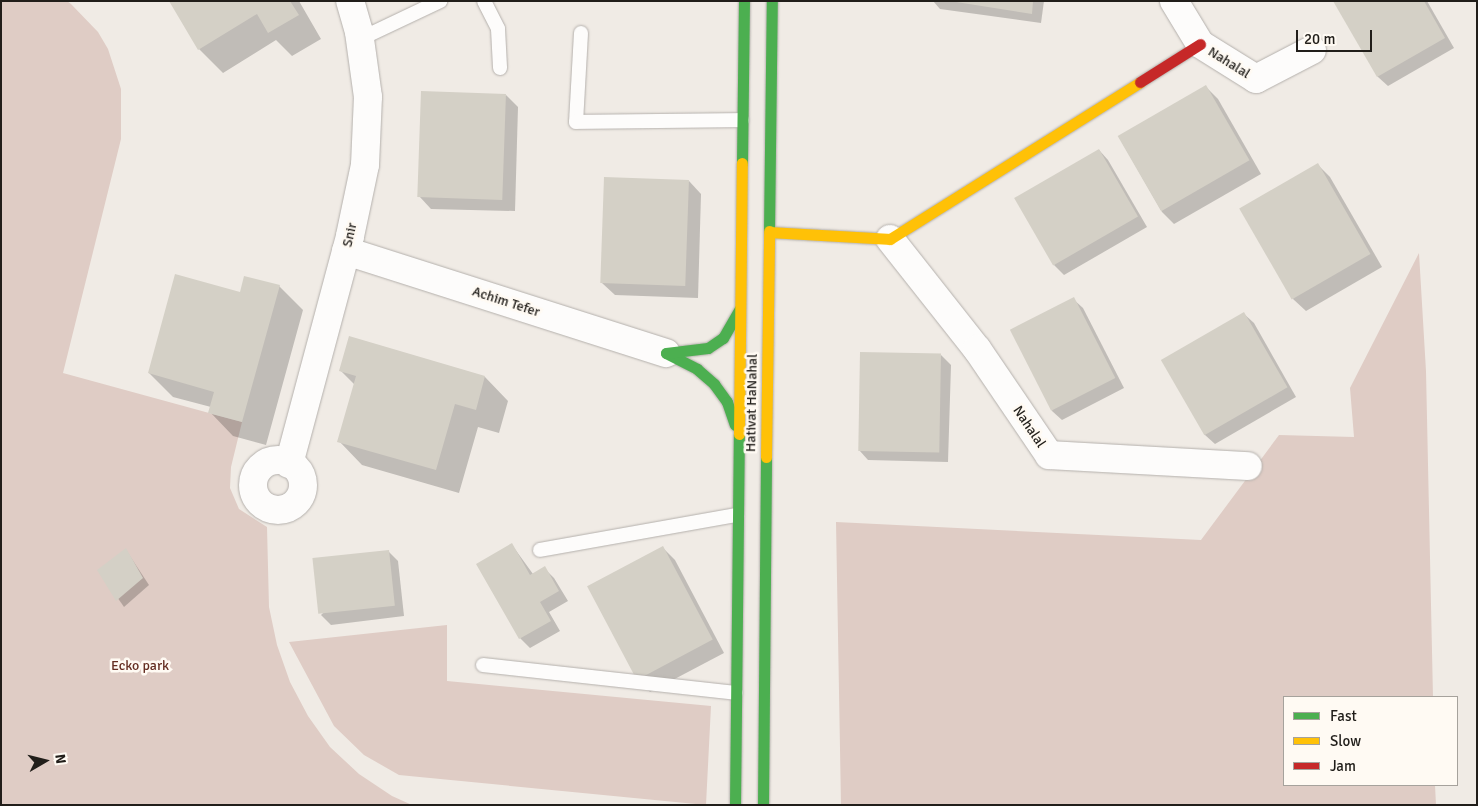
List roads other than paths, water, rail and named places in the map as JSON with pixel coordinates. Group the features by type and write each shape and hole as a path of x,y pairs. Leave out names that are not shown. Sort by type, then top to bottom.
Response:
{"street":[{"name":"Snir","path":"289,464 346,251 365,165 368,97 360,39 350,1"},
{"name":"Hativat HaNahal","path":"735,805 744,1"},
{"name":"Hativat HaNahal","path":"764,805 762,728 772,1"},
{"name":"Nahalal","path":"1174,1 1200,44 1256,79 1312,50"},
{"name":"Nahalal","path":"1200,44 890,239 977,349 1048,455 1248,466"},
{"path":"770,232 890,239"},
{"name":"Achim Tefer","path":"346,251 666,353"},
{"path":"666,353 708,348 723,338 740,306"},
{"path":"666,353 697,369 714,384 727,402 738,437"}],"lane":[{"path":"360,39 440,1"},
{"path":"484,1 498,29 500,68"},
{"path":"582,33 576,122 742,120"},
{"path":"540,550 737,515"},
{"path":"483,666 735,693"}],"park label":[{"name":"Ecko park","path":"140,666"}]}
